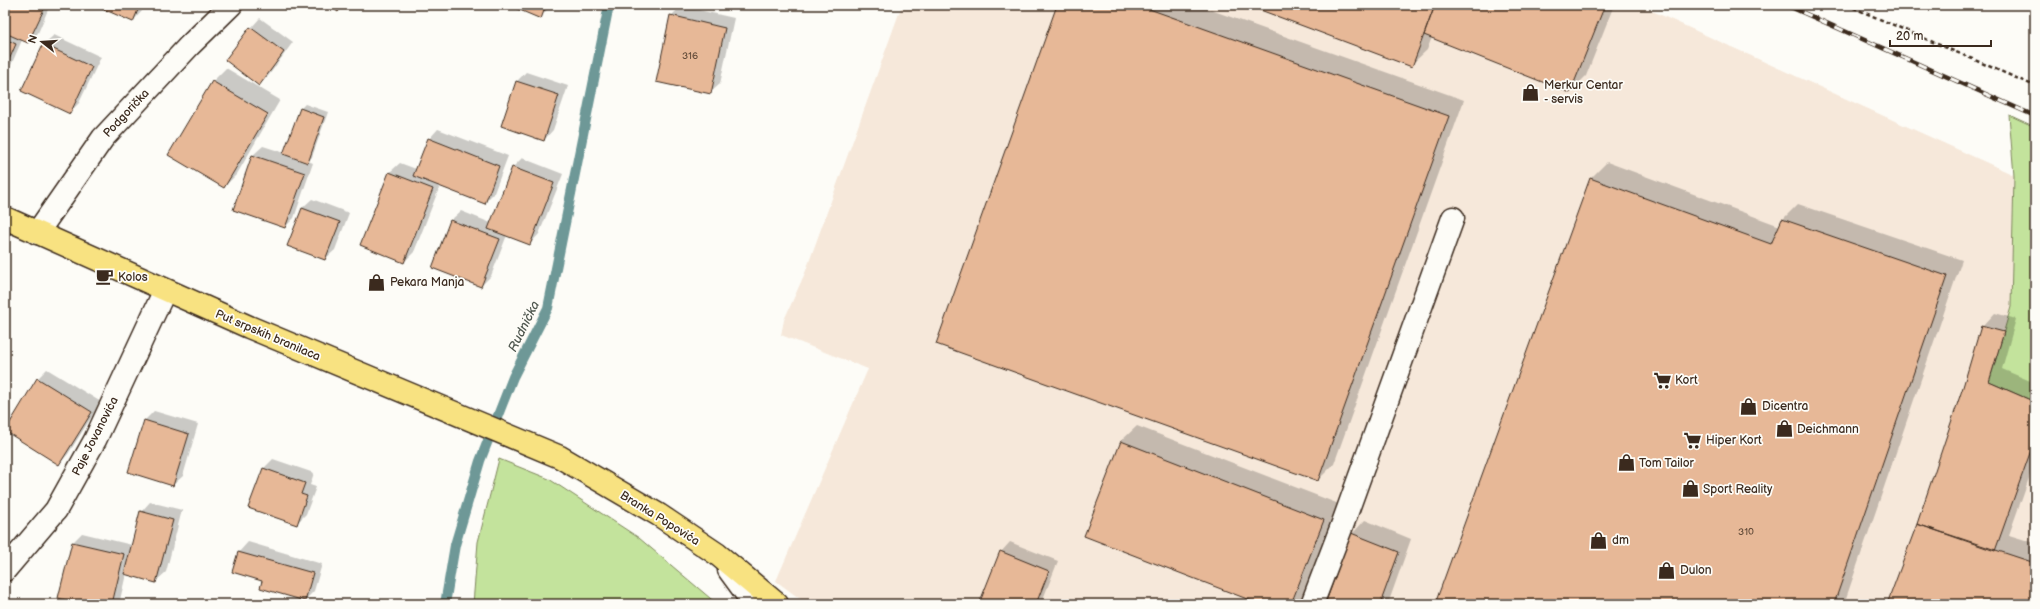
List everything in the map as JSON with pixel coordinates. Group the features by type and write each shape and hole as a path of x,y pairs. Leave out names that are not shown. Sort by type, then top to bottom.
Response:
{"main road":[{"name":"Put srpskih branilaca","path":"5,218 249,327 533,447"},
{"name":"Branka Popovića","path":"533,447 560,458 659,515 717,554 777,604"}],"street":[{"name":"Podgorička","path":"37,233 103,138 188,46 231,5"},
{"path":"1312,604 1454,218"},
{"name":"Paje Jovanovića","path":"5,570 56,510 95,440 165,290"},
{"path":"717,554 754,604"}],"path":[{"path":"1847,5 2035,86"}],"shaded area":[{"path":"902,5 1639,5 2014,175 2011,307 1989,382 2035,402 2035,604 807,604 776,581 868,369 781,335 784,320 805,273"}],"green space":[{"path":"2009,115 2035,127 2035,402 1989,382 2011,307 2014,176"},
{"path":"499,459 549,479 639,538 717,604 473,604 478,542"}],"building":[{"path":"5,5 46,5 28,43 5,33"},
{"path":"94,5 140,5 133,22"},
{"path":"328,5 343,5 338,12"},
{"path":"508,5 546,5 541,19"},
{"path":"1057,5 1138,5 1449,116 1318,481 936,344"},
{"path":"1247,5 1435,5 1412,67"},
{"path":"1435,5 1605,5 1570,93 1424,35"},
{"path":"670,15 725,28 711,94 656,82"},
{"path":"250,27 284,52 259,86 225,60"},
{"path":"5,39 16,44 5,69"},
{"path":"43,44 92,67 70,114 21,91"},
{"path":"212,81 268,114 224,188 168,155"},
{"path":"516,81 559,95 544,141 501,126"},
{"path":"300,108 324,117 308,163 283,154"},
{"path":"428,138 499,166 485,204 413,176"},
{"path":"252,155 305,173 285,228 233,210"},
{"path":"512,167 554,183 530,245 488,229"},
{"path":"389,172 433,189 404,263 360,245"},
{"name":"Hiper Kort","path":"1590,178 1771,244 1782,219 1947,276 1834,604 1435,604"},
{"path":"302,208 340,222 325,260 287,246"},
{"path":"450,220 500,239 481,287 432,268"},
{"path":"1981,326 2004,332 1989,382 2035,402 2035,439 1995,551 1917,524 1963,387"},
{"path":"37,378 92,412 59,465 5,431"},
{"path":"144,420 189,434 173,486 128,472"},
{"path":"1121,441 1324,520 1291,604 1260,604 1084,536"},
{"path":"263,468 305,483 301,494 307,496 297,525 248,508"},
{"path":"140,511 173,520 156,583 124,574"},
{"path":"1917,524 2035,563 2035,604 1887,604"},
{"path":"1351,533 1399,552 1380,604 1325,604"},
{"path":"72,542 124,554 112,604 83,604 58,598"},
{"path":"1000,551 1049,571 1036,604 979,604"},
{"path":"238,552 313,573 305,601 260,588 262,581 232,572"}],"waterway":[{"name":"Rudnička","path":"445,604 455,545 480,461 513,377 548,308 609,5"}],"railway":[{"path":"1786,5 2035,116"}],"place":[{"name":"Merkur Centar - servis","path":"1531,92"},
{"name":"Kolos","path":"105,277"},
{"name":"Pekara Manja","path":"377,282"},
{"name":"Kort","path":"1662,380"},
{"name":"Dicentra","path":"1749,406"},
{"name":"Deichmann","path":"1784,429"},
{"name":"Hiper Kort","path":"1693,440"},
{"name":"Tom Tailor","path":"1626,463"},
{"name":"Sport Reality","path":"1690,489"},
{"name":"dm","path":"1599,540"},
{"name":"Dulon","path":"1667,570"}]}
